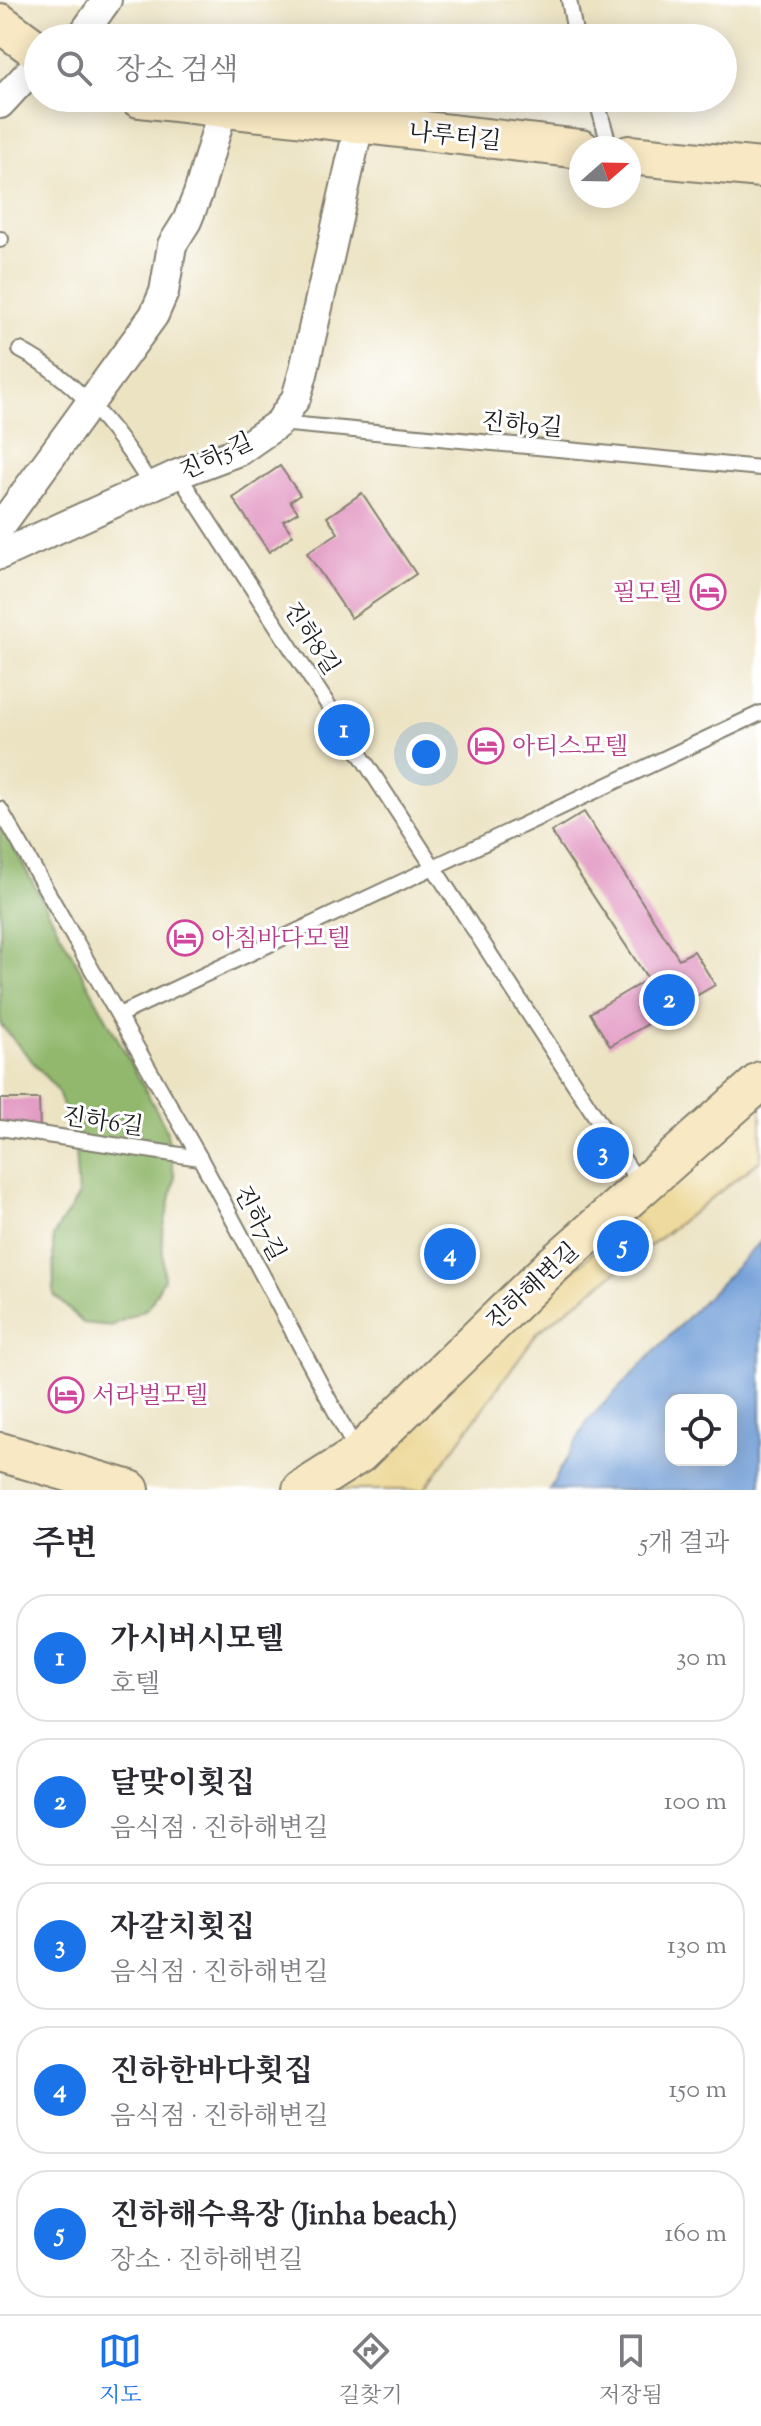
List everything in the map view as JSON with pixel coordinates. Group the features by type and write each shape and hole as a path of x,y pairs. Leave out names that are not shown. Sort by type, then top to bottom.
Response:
{"street":[{"path":"90,24 107,0"},
{"path":"0,23 24,41"},
{"path":"0,104 24,78"},
{"path":"0,527 154,315 164,292 172,245 187,221 198,194 222,112"},
{"name":"나루터길","path":"255,112 569,148"},
{"name":"진하5길","path":"0,555 178,474 239,451 279,423 296,398 303,374 359,125"},
{"path":"641,156 761,168"},
{"name":"진하해변길","path":"302,1490 359,1454 553,1265 761,1081"},
{"path":"0,1452 130,1490"}],"lane":[{"path":"569,0 573,24"},
{"path":"600,112 607,136"},
{"path":"20,350 62,377 90,403 135,459 151,486"},
{"name":"진하9길","path":"279,423 761,468"},
{"name":"진하8길","path":"178,474 641,1187"},
{"path":"119,1015 761,713"},
{"name":"진하7길","path":"0,809 200,1158 359,1454"},
{"name":"진하6길","path":"0,1128 200,1158"}],"green space":[{"path":"0,822 166,1128 175,1179 162,1235 164,1279 148,1308 111,1326 83,1323 54,1295 53,1236 78,1197 74,1135 57,1090 0,1024"}],"sand":[{"path":"761,1097 761,1160 538,1332 424,1490 336,1490"}],"water":[{"path":"761,1241 761,1490 549,1490 588,1420"}],"building":[{"path":"280,466 300,495 290,501 298,512 283,521 293,535 269,552 233,498"},
{"path":"362,493 416,574 351,618 307,553 338,533 327,517"},
{"path":"584,812 679,959 694,951 715,985 610,1046 590,1013 648,979 551,832"},
{"path":"0,1099 39,1099 40,1133 0,1132"}],"place":[{"name":"필모텔","path":"708,592"},
{"name":"가시버시모텔","path":"344,730"},
{"name":"아티스모텔","path":"486,746"},
{"name":"아침바다모텔","path":"185,938"},
{"name":"달맞이횟집","path":"669,1000"},
{"name":"자갈치횟집","path":"603,1153"},
{"name":"진하해수욕장 (Jinha beach)","path":"623,1246"},
{"name":"진하한바다횟집","path":"450,1254"},
{"name":"서라벌모텔","path":"66,1395"}]}
